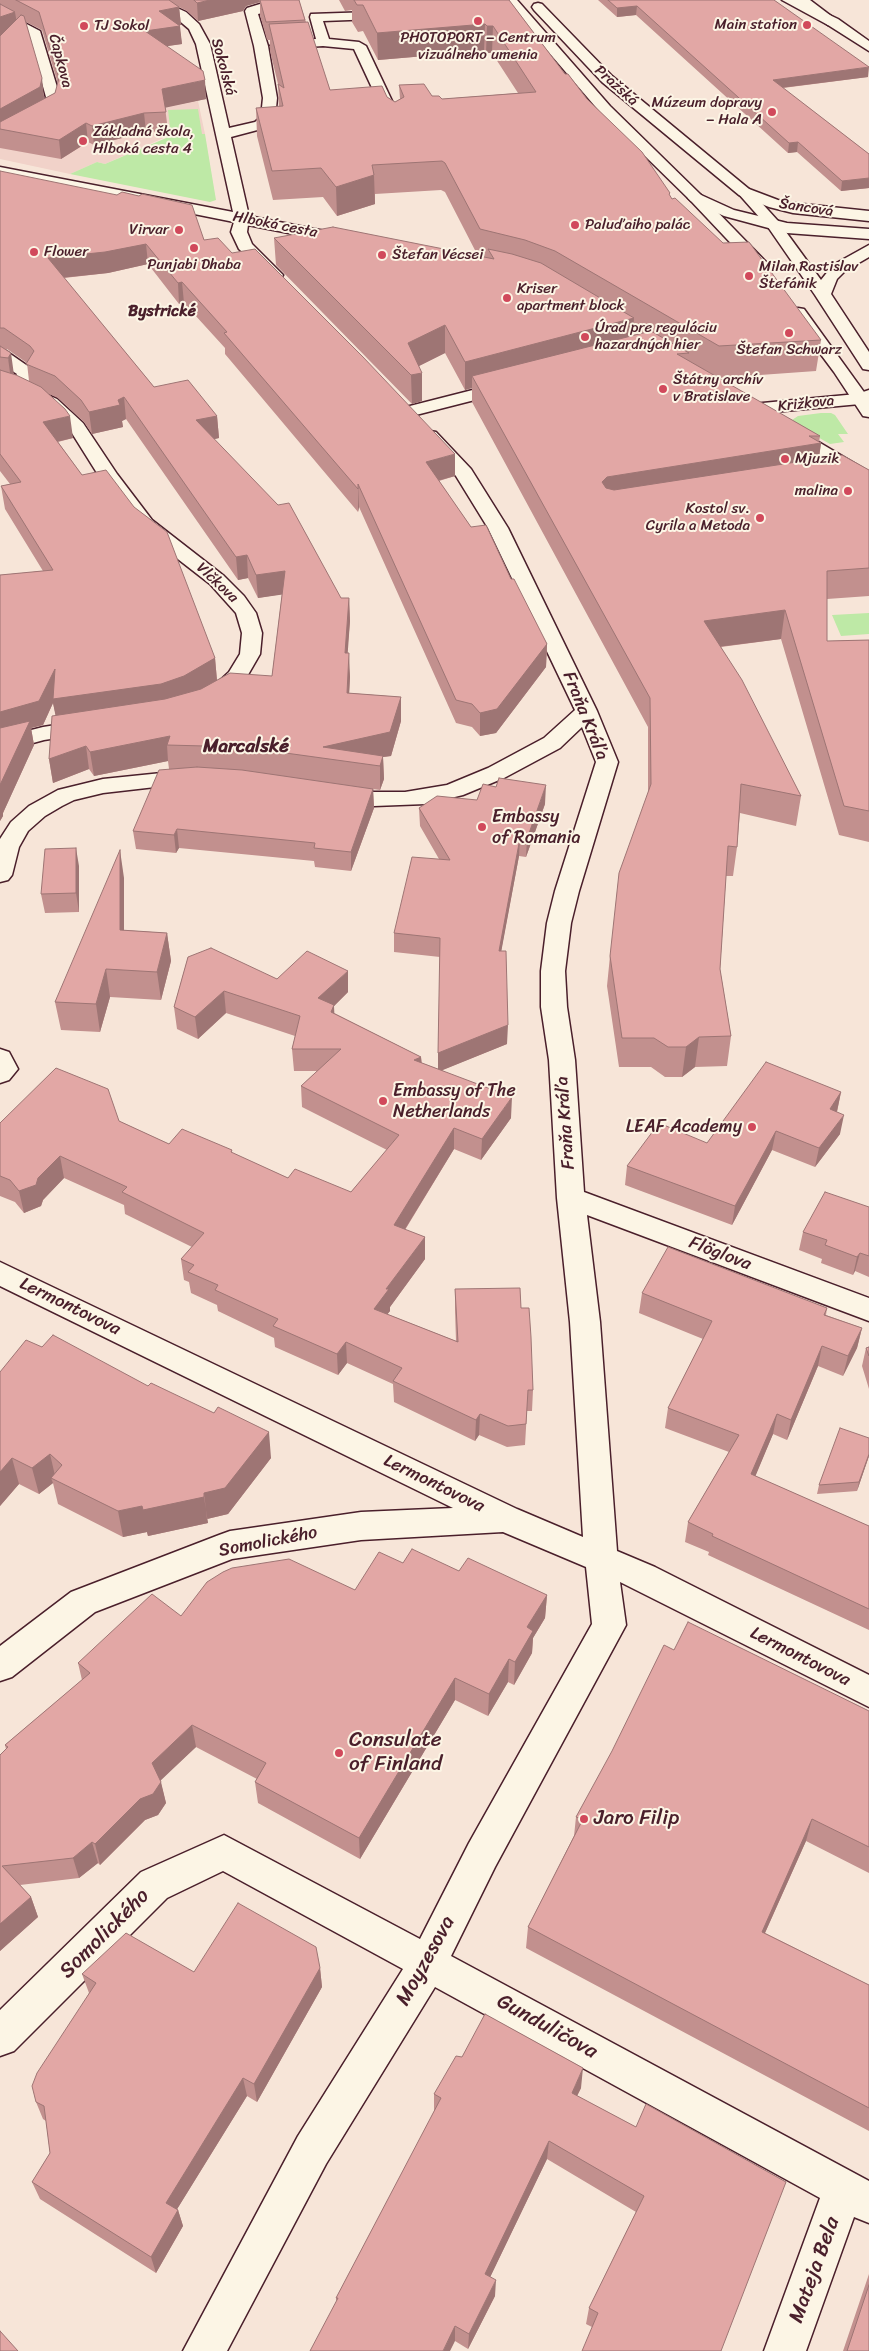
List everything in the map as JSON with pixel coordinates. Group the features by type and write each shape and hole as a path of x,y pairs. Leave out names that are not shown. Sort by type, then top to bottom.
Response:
{"street":[{"name":"Sokolská","path":"124,0 171,10 188,20 194,27 203,44 242,218"},
{"path":"223,133 237,132 260,125 268,118 270,98 261,46 251,11 263,9 283,0"},
{"name":"Pražská","path":"510,0 605,109 696,198 772,279 776,247 773,224 744,192 607,79 532,0"},
{"path":"788,0 833,22"},
{"path":"802,0 869,47"},
{"path":"822,0 833,22"},
{"name":"Čapkova","path":"0,14 34,31 53,97 52,109 0,138"},
{"path":"323,42 316,17 371,16"},
{"path":"261,46 323,42 359,46 396,124"},
{"name":"Hlboká cesta","path":"0,171 358,242"},
{"name":"Šancová","path":"744,192 793,208 869,217"},
{"name":"Pražská","path":"696,198 729,213 773,224"},
{"path":"812,231 869,217"},
{"path":"242,218 239,232 245,246 287,288"},
{"name":"Šancová","path":"773,224 812,231 869,234"},
{"name":"Šancová","path":"776,247 812,231"},
{"name":"Pražská","path":"776,247 823,294 869,365"},
{"path":"823,294 830,278 839,268 869,250"},
{"path":"787,299 866,402"},
{"path":"0,355 26,373 9,386"},
{"name":"Fraňa Kráľa","path":"527,382 403,407 464,473 498,528 586,711 607,762 567,891 559,923 553,971 554,1007 562,1060 571,1198 585,1322 601,1559"},
{"name":"Vlčkova","path":"9,386 51,403 77,428 109,477 145,524 217,580 237,600 246,613 250,621 253,643 244,667 238,676 222,691 195,706"},
{"name":"Križkova","path":"735,399 862,476"},
{"name":"Križkova","path":"752,409 866,402"},
{"path":"829,477 862,476"},
{"path":"318,791 374,799 414,799 455,790 496,773 552,743 586,711"},
{"path":"0,746 43,734 110,724"},
{"path":"0,875 7,847 19,827 37,811 66,795 103,786 158,779 214,777"},
{"path":"0,1058 5,1069 0,1074"},
{"name":"Flöglova","path":"571,1198 869,1310"},
{"name":"Lermontovova","path":"0,1273 506,1519 643,1577 869,1692"},
{"name":"Somolického","path":"1,1663 83,1602 230,1546 361,1526 506,1519"},
{"name":"Moyzesova","path":"204,2351 312,2150 428,1963 482,1855 609,1625 601,1559"},
{"name":"Somolického","path":"0,2037 154,1885 224,1852"},
{"name":"Gunduličova","path":"224,1852 857,2196"},
{"name":"Mateja Bela","path":"785,2351 857,2196"}],"shaded area":[{"name":"Základná škola, Hlboká cesta 4","path":"198,101 205,134 168,136 105,164 97,162 70,174 0,159 0,146 63,113"}],"green space":[{"path":"198,109 202,134 205,134 216,200 210,202 70,174 97,162 105,164 171,136 168,110"},
{"path":"821,413 835,415 848,434 838,434 844,442 830,444 793,423 792,420 798,416"},
{"path":"869,613 869,634 841,636 832,615"}],"building":[{"path":"16,0 169,0 179,7 159,11 180,26 145,31 203,71 205,80 162,89 166,112 144,113 92,126 86,123 59,140 0,129 0,122 55,93 59,78 39,12"},
{"path":"194,0 210,0 197,3"},
{"path":"260,0 299,0 305,20 266,22"},
{"path":"354,0 509,0 565,74 568,74 587,99 642,152 670,193 672,199 675,198 723,243 749,242 821,340 719,346 555,251 525,240 480,229 445,163 442,161 372,165 374,175 336,187 321,168 272,171 256,108 283,106 278,84 284,88 269,24 308,22 330,90 382,86 387,97 395,102 404,97 399,85 424,84 432,96 439,96 442,99 536,92 493,26 485,24 377,33 363,5 357,5"},
{"path":"608,0 774,0 869,67 773,80 869,154 869,178 842,181 798,142 789,143 637,6 617,8"},
{"path":"0,4 15,12 0,17"},
{"path":"21,15 24,16 42,78 40,87 0,109 0,36"},
{"path":"0,171 117,195 122,192 139,196 142,194 192,205 204,240 218,238 232,253 255,249 363,357 455,454 426,462 471,527 486,525 511,579 514,579 547,644 497,709 480,713 472,704 456,700 358,484 358,489 224,333 227,332 182,282 178,283 146,244 105,252 48,258 154,387 188,380 217,416 196,420 278,505 289,503 341,598 349,598 345,653 349,653 347,693 401,697 390,732 323,747 383,756 380,766 242,747 167,745 170,736 90,752 86,746 49,759 52,716 165,699 201,689 230,673 272,676 285,571 256,575 247,555 236,557 124,397 118,400 120,405 89,412 81,400 55,376 26,364 34,351 30,346 4,328 0,328"},
{"path":"333,227 494,259 488,249 512,254 541,263 634,318 465,362 445,325 408,343 422,373 411,375 274,238"},
{"path":"651,331 689,353 677,354 820,436 809,436 821,443 607,477 602,482 606,488 614,490 842,455 869,470 869,568 827,571 827,641 869,640 869,811 844,806 785,610 704,621 742,680 801,796 741,784 737,847 728,846 720,969 731,1036 699,1037 686,1047 668,1047 654,1038 622,1038 610,956 619,873 651,784 650,698 472,376"},
{"path":"0,346 11,353 8,358 0,357"},
{"path":"0,370 16,375 41,387 65,409 70,416 43,422 82,475 106,470 134,507 167,532 215,658 184,676 161,684 53,699 55,669 39,701 0,712 0,575 53,570 1,486 21,482 0,454"},
{"path":"30,721 0,785 0,728"},
{"path":"197,767 242,770 373,789 351,852 314,848 315,843 177,829 174,835 133,831 159,770"},
{"path":"499,778 546,785 527,839 520,838 499,951 506,951 508,1025 438,1053 440,938 394,933 412,857 450,860 419,808 437,796 477,800 483,784 496,787"},
{"path":"76,848 76,893 41,894 45,849"},
{"path":"120,850 120,930 167,933 157,972 106,969 96,1004 55,1002"},
{"path":"211,948 277,979 307,951 348,971 318,998 334,1005 331,1012 421,1057 414,1060 512,1097 482,1139 454,1128 394,1225 425,1237 386,1289 389,1289 374,1309 458,1342 455,1289 520,1288 521,1308 529,1308 531,1337 533,1390 528,1390 526,1424 508,1426 480,1414 476,1420 393,1381 402,1368 346,1342 337,1354 273,1326 278,1319 215,1290 218,1285 188,1272 194,1265 181,1259 204,1233 122,1192 127,1187 60,1156 38,1178 36,1185 19,1191 10,1180 0,1176 0,1123 56,1068 108,1089 119,1121 169,1144 182,1129 232,1150 231,1152 288,1178 295,1169 351,1192 399,1135 301,1086 341,1049 292,1049 300,1016 224,991 195,1017 174,1007 188,957"},
{"path":"766,1062 841,1092 830,1109 844,1115 819,1148 776,1131 735,1206 627,1166 659,1123 707,1143"},
{"path":"825,1192 869,1207 869,1256 860,1253 857,1257 825,1245 827,1240 803,1232"},
{"path":"668,1247 827,1308 824,1315 862,1328 848,1356 822,1346 791,1420 777,1414 751,1474 869,1526 869,1609 712,1536 713,1534 688,1522 739,1435 668,1408 712,1321 642,1293"},
{"path":"53,1335 148,1386 151,1383 214,1413 218,1407 269,1432 225,1488 204,1493 204,1497 143,1510 142,1506 118,1511 51,1478 62,1465 50,1454 32,1468 12,1458 0,1472 0,1372 26,1340 42,1347"},
{"path":"840,1428 869,1438 869,1454 859,1482 819,1485"},
{"path":"412,1549 459,1571 468,1558 547,1595 527,1627 533,1631 515,1662 509,1659 489,1694 455,1678 359,1838 255,1782 266,1763 192,1725 152,1763 161,1782 153,1794 140,1799 95,1844 92,1842 73,1858 2,1866 31,1897 0,1924 0,1755 8,1747 5,1745 90,1673 78,1663 152,1594 181,1616 207,1582 223,1572 232,1568 289,1559 355,1590 379,1552 403,1563"},
{"path":"688,1622 869,1711 869,1847 812,1819 762,1932 869,1985 869,2108 528,1927 583,1819 576,1817 612,1751 664,1645 674,1650"},
{"path":"238,1903 316,1947 320,1968 254,2084 243,2078 166,2203 178,2210 151,2257 32,2182 50,2153 44,2106 36,2102 32,2086 37,2073 96,1983 82,1974 126,1933 194,1972"},
{"path":"485,2014 583,2068 572,2093 636,2127 646,2104 786,2182 721,2351 582,2351 598,2313 589,2308 644,2196 549,2141 485,2274 496,2280 469,2334 455,2326 443,2351 310,2351 441,2098 434,2094 456,2056 462,2057"},
{"path":"869,2285 869,2351 847,2351"},
{"path":"0,2331 18,2351 0,2351"}],"place":[{"name":"PHOTOPORT – Centrum vizuálneho umenia","path":"478,21"},
{"name":"Main station","path":"807,25"},
{"name":"TJ Sokol","path":"84,26"},
{"name":"Múzeum dopravy – Hala A","path":"772,112"},
{"name":"Základná škola, Hlboká cesta 4","path":"83,141"},
{"name":"Paluďaiho palác","path":"575,225"},
{"name":"Virvar","path":"179,230"},
{"name":"Punjabi Dhaba","path":"194,248"},
{"name":"Flower","path":"34,252"},
{"name":"Štefan Vécsei","path":"382,255"},
{"name":"Milan Rastislav Štefánik","path":"749,276"},
{"name":"Kriser apartment block","path":"507,298"},
{"name":"Štefan Schwarz","path":"789,333"},
{"name":"Úrad pre reguláciu hazardných hier","path":"585,337"},
{"name":"Štátny archív v Bratislave","path":"663,389"},
{"name":"Mjuzik","path":"785,459"},
{"name":"malina","path":"848,491"},
{"name":"Kostol sv. Cyrila a Metoda","path":"760,518"},
{"name":"Embassy of Romania","path":"482,827"},
{"name":"Embassy of The Netherlands","path":"383,1101"},
{"name":"LEAF Academy","path":"752,1127"},
{"name":"Consulate of Finland","path":"339,1753"},
{"name":"Jaro Filip","path":"584,1819"}],"district":[{"name":"Bystrické","path":"162,312"},
{"name":"Marcalské","path":"246,747"}]}
